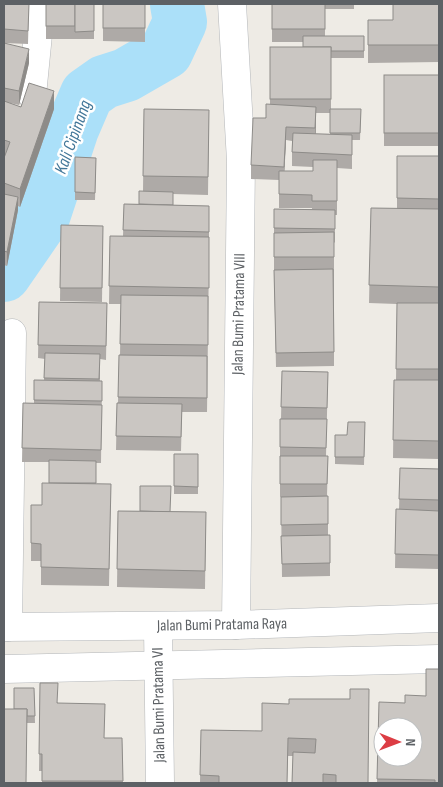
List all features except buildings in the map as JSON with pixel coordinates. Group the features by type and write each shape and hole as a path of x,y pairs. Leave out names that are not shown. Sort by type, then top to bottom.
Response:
{"street":[{"path":"32,95 41,4"},
{"name":"Jalan Bumi Pratama VIII","path":"232,4 241,160 236,625"},
{"path":"6,627 12,333"},
{"name":"Jalan Bumi Pratama Raya","path":"6,627 158,627 439,618"},
{"name":"Jalan Bumi Pratama VI","path":"158,627 160,783"},
{"path":"4,669 439,660"}],"waterway":[{"name":"Kali Cipinang","path":"4,275 42,220 72,129 87,94 104,82 126,75 166,52 180,22 177,4"}]}
